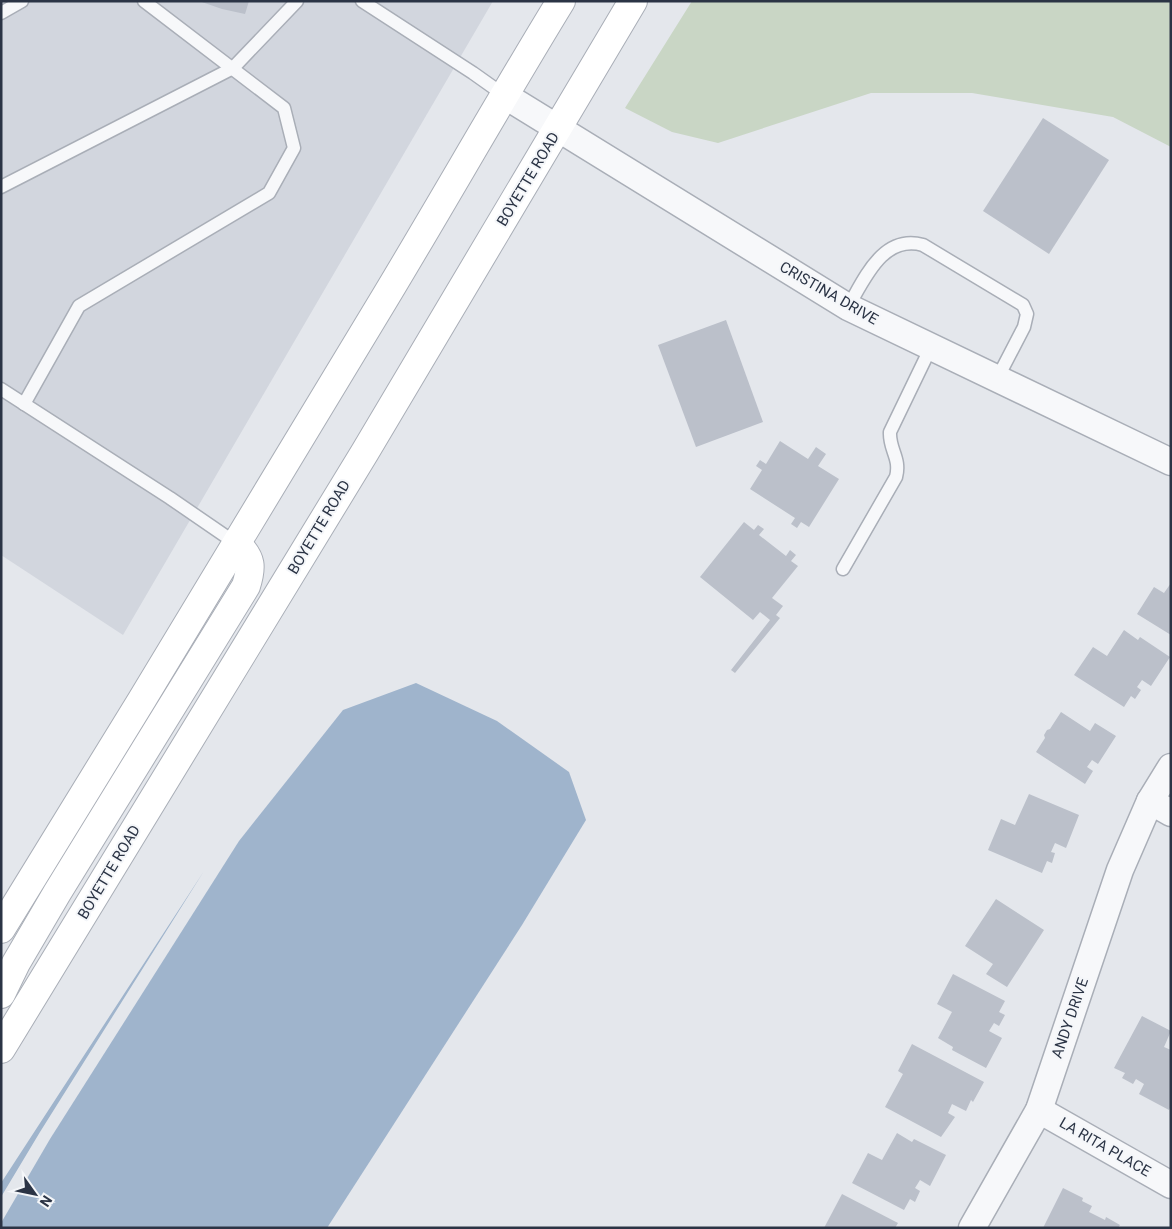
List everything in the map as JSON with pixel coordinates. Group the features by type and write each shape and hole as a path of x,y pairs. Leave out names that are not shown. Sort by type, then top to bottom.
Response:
{"main road":[{"path":"1,929 388,294 561,1"},
{"name":"BOYETTE ROAD","path":"1,1049 360,460 633,1"},
{"path":"1,994 16,963 39,924 246,586 250,574 250,563 246,553 237,544"}],"street":[{"name":"CRISTINA DRIVE","path":"504,95 848,307 1171,462"},
{"name":"ANDY DRIVE","path":"972,1228 1039,1110 1120,870 1160,807 1171,767"},
{"name":"LA RITA PLACE","path":"1039,1110 1171,1185"}],"lane":[{"path":"1,13 22,1"},
{"path":"24,404 79,306 270,193 294,148 284,108 144,1"},
{"path":"1,188 233,68 297,1"},
{"path":"362,1 504,95"},
{"path":"848,307 871,268 890,248 912,242 923,245 1023,305 1027,314 1024,327 997,379"},
{"path":"843,569 896,477 899,468 897,458 889,443 890,432 931,347"},
{"path":"1,389 170,498 237,544"}],"shaded area":[{"path":"1,1 493,1 123,635 1,555"}],"green space":[{"path":"692,1 1171,1 1171,147 1113,117 972,93 871,93 718,143 672,132 625,108"}],"water":[{"path":"416,683 497,721 569,772 586,820 522,925 327,1228 1,1228 1,1223 50,1139 239,841 343,710"},
{"path":"204,871 40,1132 1,1197 1,1183"}],"building":[{"path":"199,1 249,1 245,14"},
{"path":"1043,118 1109,160 1049,254 983,211"},
{"path":"726,320 763,422 696,447 658,345"},
{"path":"780,441 808,459 816,447 826,454 818,466 839,479 809,527 801,522 797,528 791,524 795,518 750,489 762,470 756,466 760,460 766,464"},
{"path":"744,522 754,530 758,525 764,529 759,535 786,556 790,550 796,555 791,561 798,566 772,598 783,606 776,615 780,618 735,673 731,670 770,620 760,612 753,620 700,577"},
{"path":"1171,583 1171,635 1137,614 1154,587 1164,593"},
{"path":"1124,630 1138,640 1140,637 1170,657 1151,686 1142,680 1137,687 1141,690 1135,699 1131,696 1124,707 1074,675 1093,647 1107,656"},
{"path":"1061,712 1090,731 1095,723 1116,736 1098,764 1092,760 1087,767 1093,771 1085,784 1036,752 1045,738 1044,735 1047,730 1050,729"},
{"path":"1029,794 1079,815 1066,848 1055,843 1051,852 1055,853 1052,863 1047,861 1042,873 988,850 1001,819 1015,825"},
{"path":"996,899 1044,930 1007,987 986,974 993,964 965,946"},
{"path":"953,974 1005,1001 999,1012 1005,1015 999,1026 994,1023 989,1031 1002,1038 986,1068 952,1050 953,1047 938,1038 952,1012 937,1004"},
{"path":"1142,1016 1171,1031 1164,1047 1171,1050 1171,1106 1169,1110 1139,1094 1144,1084 1136,1079 1133,1084 1122,1078 1125,1073 1114,1068"},
{"path":"912,1044 984,1082 973,1102 971,1100 966,1111 952,1104 948,1113 955,1117 941,1137 885,1107 903,1074 898,1071"},
{"path":"897,1133 912,1142 914,1139 946,1155 930,1186 920,1180 915,1188 920,1191 915,1202 910,1199 904,1210 852,1183 868,1153 882,1160"},
{"path":"1063,1188 1083,1198 1082,1201 1092,1206 1089,1212 1105,1220 1106,1217 1120,1225 1118,1228 1043,1228"},
{"path":"842,1194 898,1223 895,1228 824,1228"}]}
